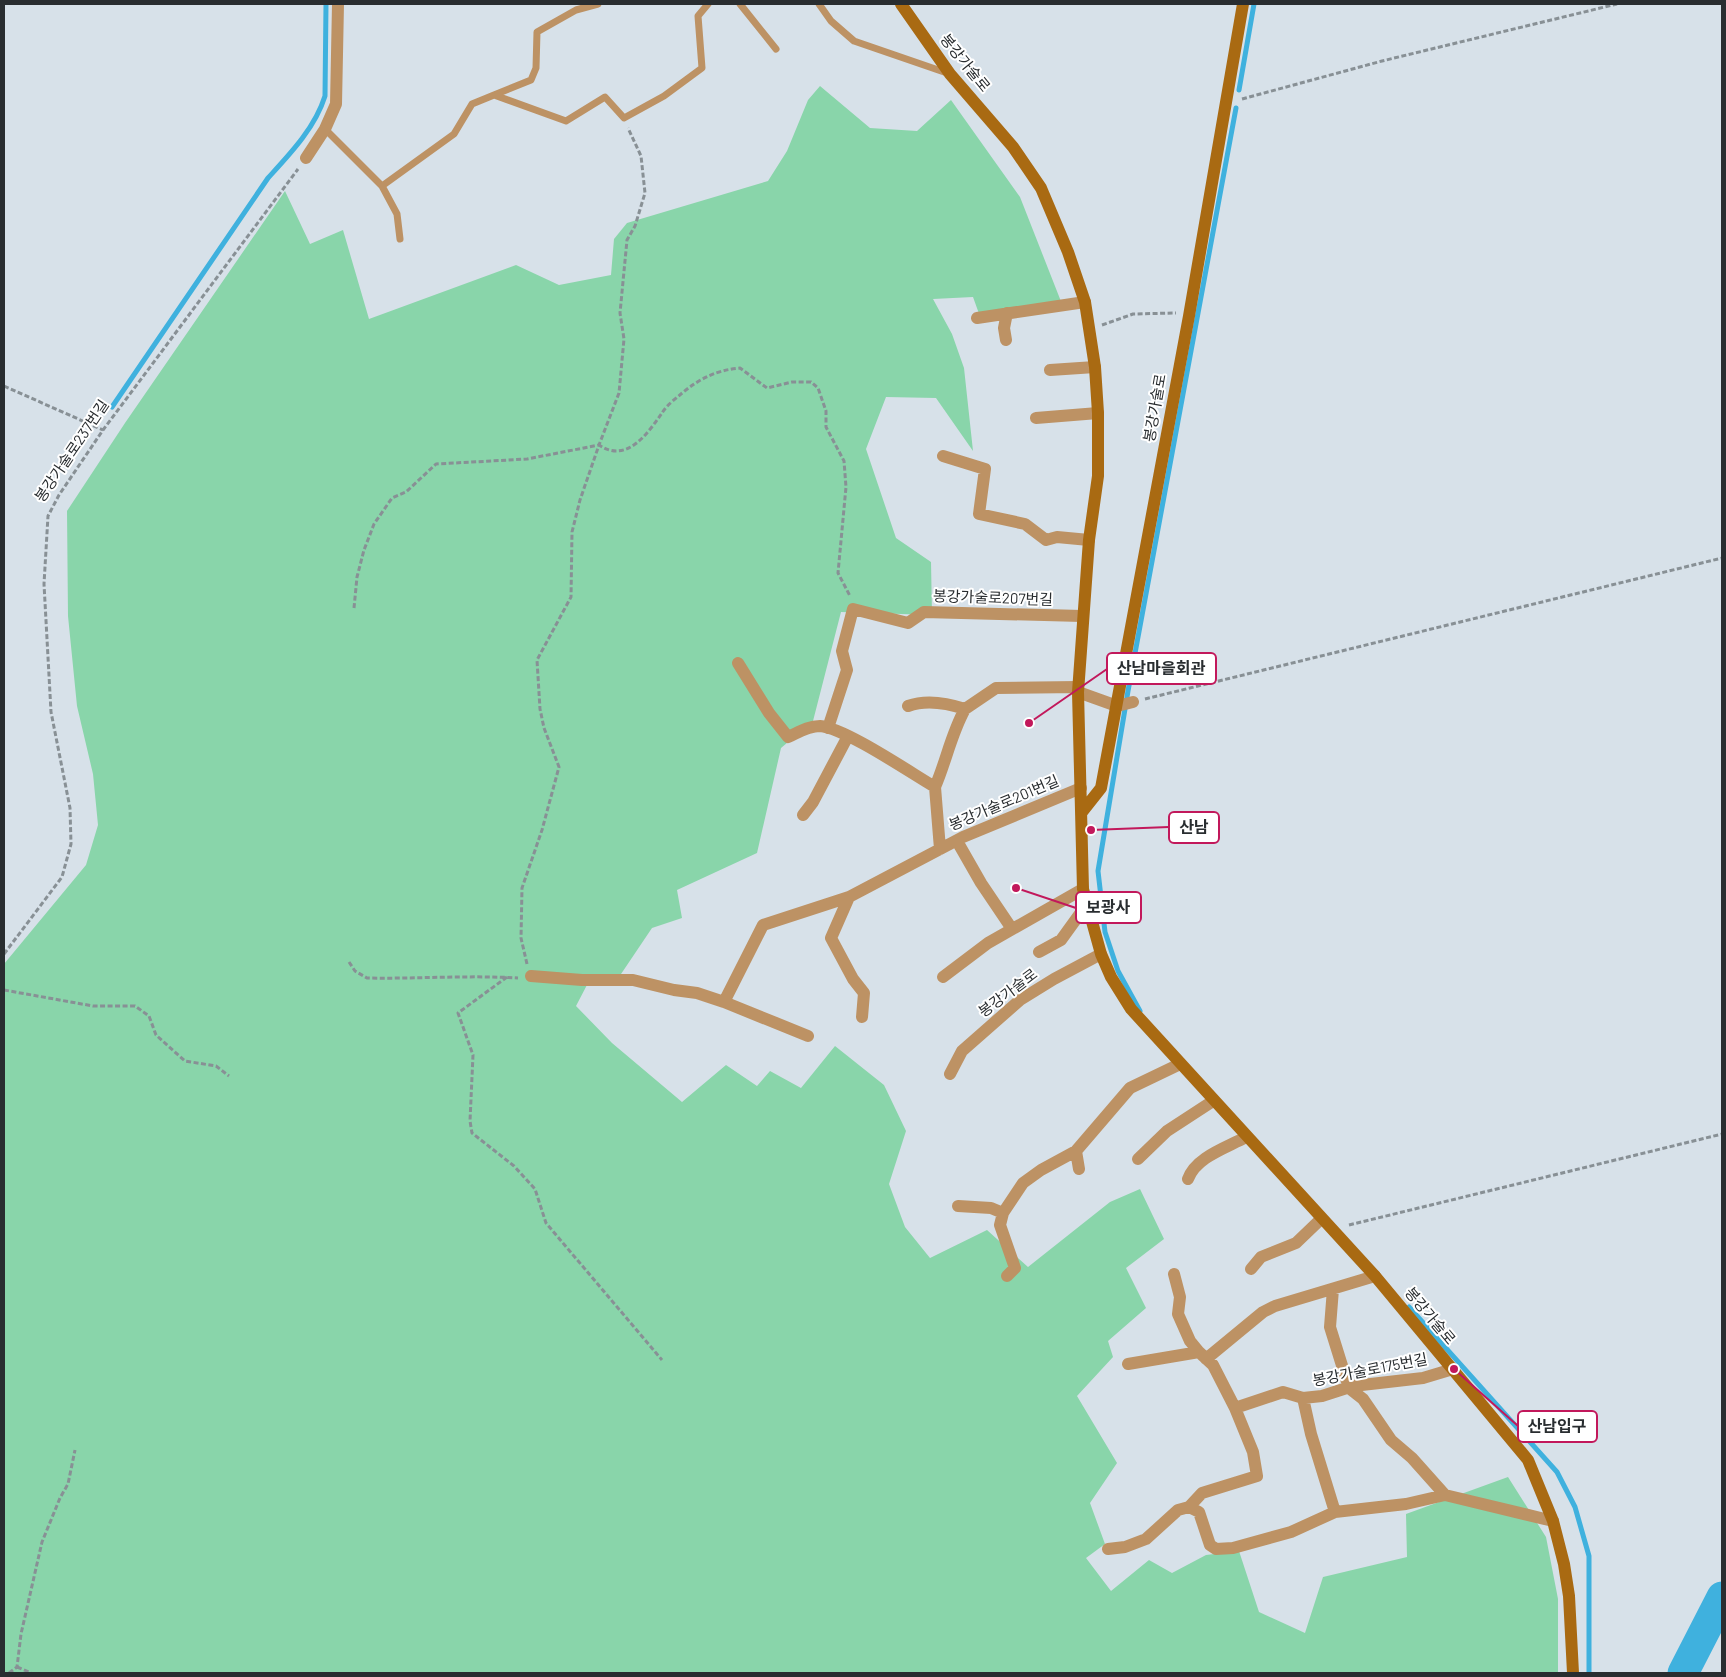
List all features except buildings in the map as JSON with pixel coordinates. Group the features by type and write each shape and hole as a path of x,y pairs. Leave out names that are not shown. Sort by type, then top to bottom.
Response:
{"street":[{"path":"306,158 325,129 336,104 338,4"},
{"name":"봉강가술로","path":"901,4 950,74 1013,147 1041,188 1068,252 1086,302 1095,367 1098,413 1098,476 1089,540 1078,689 1083,889 1101,954 1111,977 1131,1009 1213,1101 1375,1276 1528,1460 1553,1521 1564,1564 1569,1596 1573,1673"},
{"name":"봉강가술로","path":"1082,812 1101,788 1124,704 1243,4"},
{"path":"977,318 1086,302"},
{"path":"1006,340 1004,328 1007,313"},
{"path":"1050,370 1095,367"},
{"path":"1036,418 1098,413"},
{"path":"942,456 985,469 979,514 1026,524 1046,540 1057,538 1089,540"},
{"path":"825,727 846,670 842,651 854,609"},
{"name":"봉강가술로207번길","path":"854,609 908,623 924,612 1082,616"},
{"path":"738,663 769,713 788,737 809,727 825,727 848,736 935,787 946,764 956,724 965,709 996,688 1078,689 1124,704"},
{"path":"908,706 917,703 946,703 965,709"},
{"path":"803,816 813,802 848,736"},
{"name":"봉강가술로201번길","path":"935,787 940,849"},
{"name":"봉강가술로201번길","path":"724,1002 763,925 849,897 957,841 1081,788"},
{"path":"957,841 981,883 1012,930"},
{"path":"942,977 988,943 1083,889"},
{"path":"849,897 831,938 853,979 864,993 862,1017"},
{"path":"1039,952 1061,940 1086,904"},
{"name":"봉강가술로","path":"950,1074 962,1051 1020,1000 1101,954"},
{"path":"531,976 582,980 633,980 674,990 697,993 808,1036"},
{"path":"1007,1276 1015,1268 1000,1225 1003,1213 1023,1183 1041,1170 1076,1152 1130,1088 1180,1064"},
{"path":"1138,1159 1167,1131 1213,1101"},
{"path":"1188,1179 1191,1171 1201,1161 1246,1137"},
{"path":"1076,1152 1079,1169"},
{"path":"958,1206 990,1208 1003,1213"},
{"path":"1251,1269 1260,1258 1296,1243 1321,1219"},
{"path":"1108,1549 1124,1547 1146,1539 1178,1510 1189,1506 1202,1493 1257,1476 1253,1452 1235,1408 1213,1365 1190,1341 1178,1314 1180,1297 1174,1274"},
{"path":"1128,1364 1202,1355 1263,1312 1275,1306 1375,1276"},
{"path":"1333,1289 1330,1327 1349,1388 1363,1399 1391,1440 1412,1458 1444,1496"},
{"name":"봉강가술로175번길","path":"1235,1408 1283,1392 1303,1398 1322,1396 1349,1388 1423,1378 1453,1369"},
{"path":"1303,1398 1313,1442 1335,1512"},
{"path":"1189,1506 1199,1512 1210,1545 1216,1549 1233,1548 1291,1532 1335,1512 1406,1504 1444,1496 1553,1521"}],"lane":[{"path":"382,186 454,134 472,104 530,80 536,68 537,32 576,10 598,4"},
{"path":"494,95 566,121 604,97 624,118 664,96 702,68 698,16 708,4"},
{"path":"740,4 776,49"},
{"path":"819,4 832,21 854,41 950,74"},
{"path":"325,129 382,186 397,214 400,239"}],"path":[{"path":"1227,103 1391,59 1618,4"},
{"path":"349,962 355,971 367,978 531,976 521,938 522,888 542,830 559,767 544,728 540,709 537,660 571,597 572,532 576,515 599,445 619,393 624,339 620,313 627,240 635,226 645,193 641,156 624,118"},
{"name":"봉강가술로237번길","path":"4,954 62,877 71,844 70,808 51,712 44,584 48,516 59,495 103,430 306,158"},
{"path":"1090,330 1133,314 1166,312 1189,316"},
{"path":"354,608 357,577 364,550 374,524 392,498 406,492 436,464 527,459 599,445 608,450 619,451 637,444 658,422 662,412 705,376 725,369 740,368 767,388 792,382 811,382 818,388 826,411 826,427 844,462 846,487 838,573 846,585 854,609"},
{"path":"4,386 103,430"},
{"path":"1124,704 1722,558"},
{"path":"508,977 458,1013 473,1055 470,1121 472,1133 514,1166 535,1189 546,1223 662,1360"},
{"path":"4,990 93,1006 135,1006 149,1016 156,1035 185,1061 216,1066 229,1076"},
{"path":"1331,1229 1722,1134"},
{"path":"17,1668 21,1634 32,1595 42,1542 60,1498 68,1484 75,1450"},
{"path":"9,1673 17,1668"},
{"path":"17,1668 31,1673"}],"green space":[{"path":"820,86 870,128 917,131 951,100 1020,197 1062,304 982,322 973,297 933,299 952,334 964,368 973,451 936,398 886,397 866,449 896,538 931,562 932,615 841,612 813,721 781,748 757,853 677,890 682,918 652,928 619,977 588,983 576,1006 612,1043 682,1102 726,1065 757,1086 770,1071 801,1088 835,1046 884,1085 906,1131 889,1184 905,1227 930,1258 987,1230 1028,1267 1110,1202 1140,1189 1164,1239 1126,1268 1146,1308 1108,1341 1113,1357 1077,1396 1117,1463 1090,1503 1105,1544 1086,1558 1111,1591 1149,1560 1172,1573 1206,1555 1239,1551 1259,1612 1305,1633 1323,1577 1407,1557 1406,1514 1508,1477 1546,1537 1558,1599 1558,1673 4,1673 4,964 86,865 98,825 93,774 77,706 68,616 67,511 125,423 285,191 310,244 343,230 369,319 516,265 559,285 611,275 614,239 627,223 768,181 787,151 808,100"}],"waterway":[{"path":"112,407 268,178 301,140 321,108 325,96 326,4"},
{"path":"1239,90 1254,4"},
{"path":"1140,1011 1118,971 1105,932 1098,871 1128,691 1236,108"},
{"path":"1409,1307 1557,1472 1575,1507 1589,1556 1589,1673"},
{"path":"1683,1673 1722,1597"}],"place":[{"name":"산남마을회관","path":"1029,723"},
{"name":"산남","path":"1091,830"},
{"name":"보광사","path":"1016,888"},
{"name":"산남입구","path":"1454,1369"}]}
